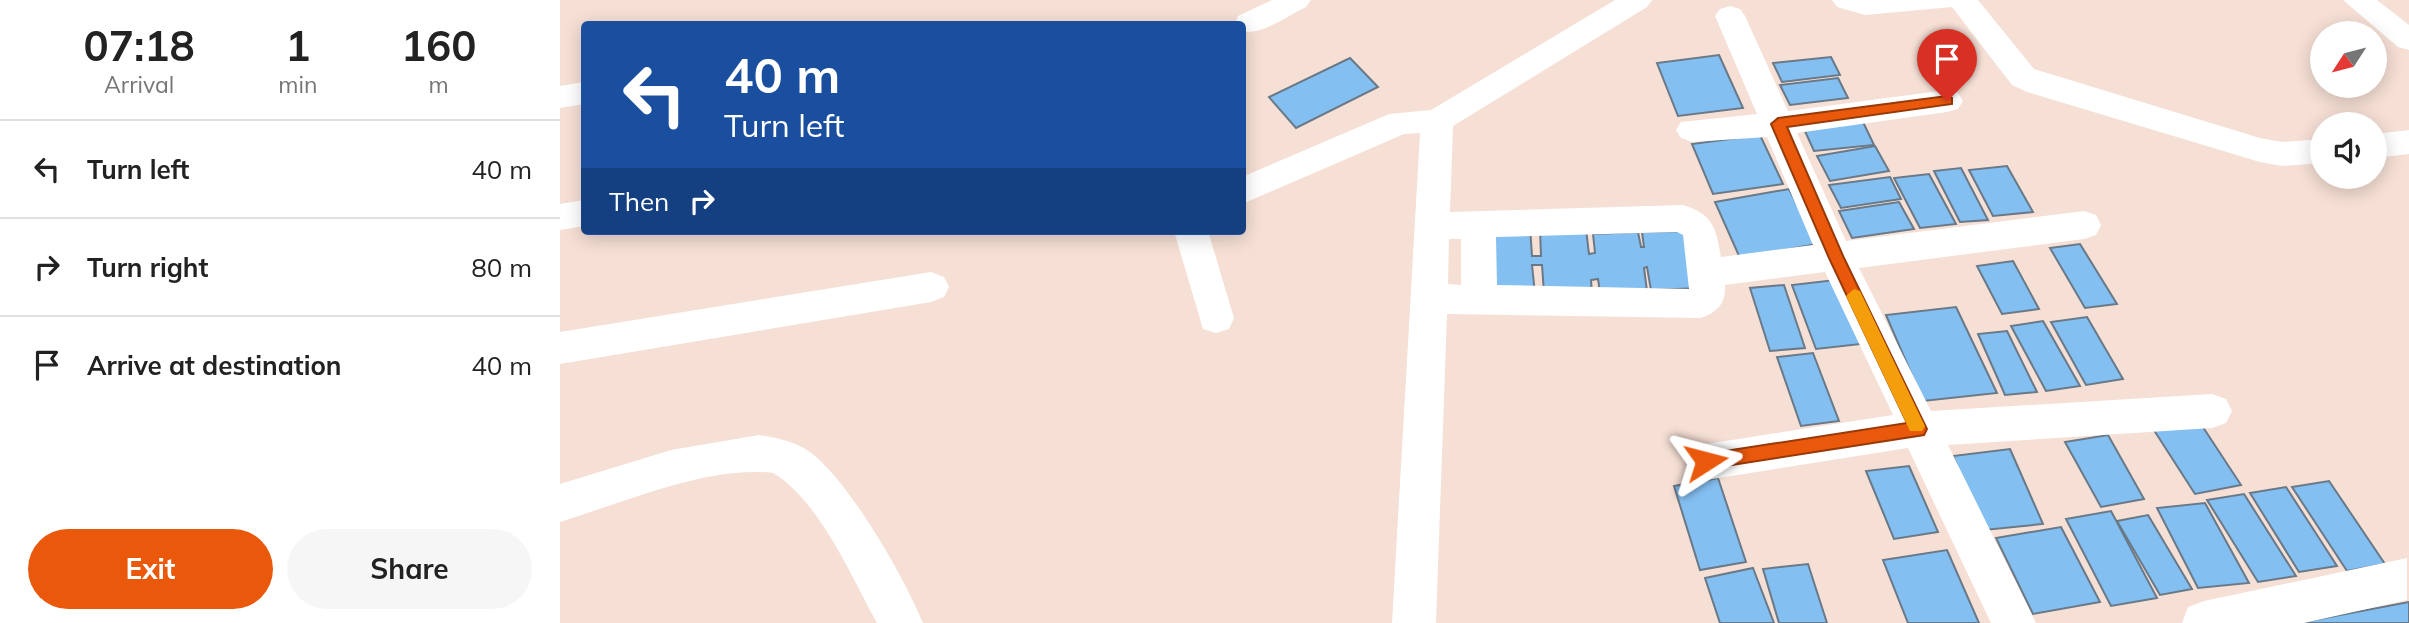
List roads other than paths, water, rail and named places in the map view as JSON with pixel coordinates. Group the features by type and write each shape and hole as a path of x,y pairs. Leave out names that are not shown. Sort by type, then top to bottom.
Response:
{"street":[{"path":"1249,23 1296,0"},
{"path":"1246,189 1400,122 1437,121 1637,0"},
{"path":"1847,0 1865,5 1942,0"},
{"path":"1962,0 2014,67 2024,77 2038,84 2260,150 2282,154 2310,152"},
{"path":"2358,0 2409,40"},
{"path":"1730,16 1836,258 2014,623"},
{"path":"560,97 581,94"},
{"path":"1692,130 1778,124 1947,101"},
{"path":"1414,623 1437,121"},
{"path":"2387,145 2409,142"},
{"path":"560,217 581,214"},
{"path":"1429,299 1686,304 1701,303 1707,296 1699,228 1683,218 1432,226"},
{"path":"1478,224 1479,299"},
{"path":"1721,271 2084,225"},
{"path":"1192,235 1216,318"},
{"path":"1431,264 1478,262"},
{"path":"560,348 931,287"},
{"path":"1706,461 1918,429 2213,411"},
{"path":"560,503 716,459 760,453 781,456 820,488 901,623"},
{"path":"2204,623 2407,579"}]}
